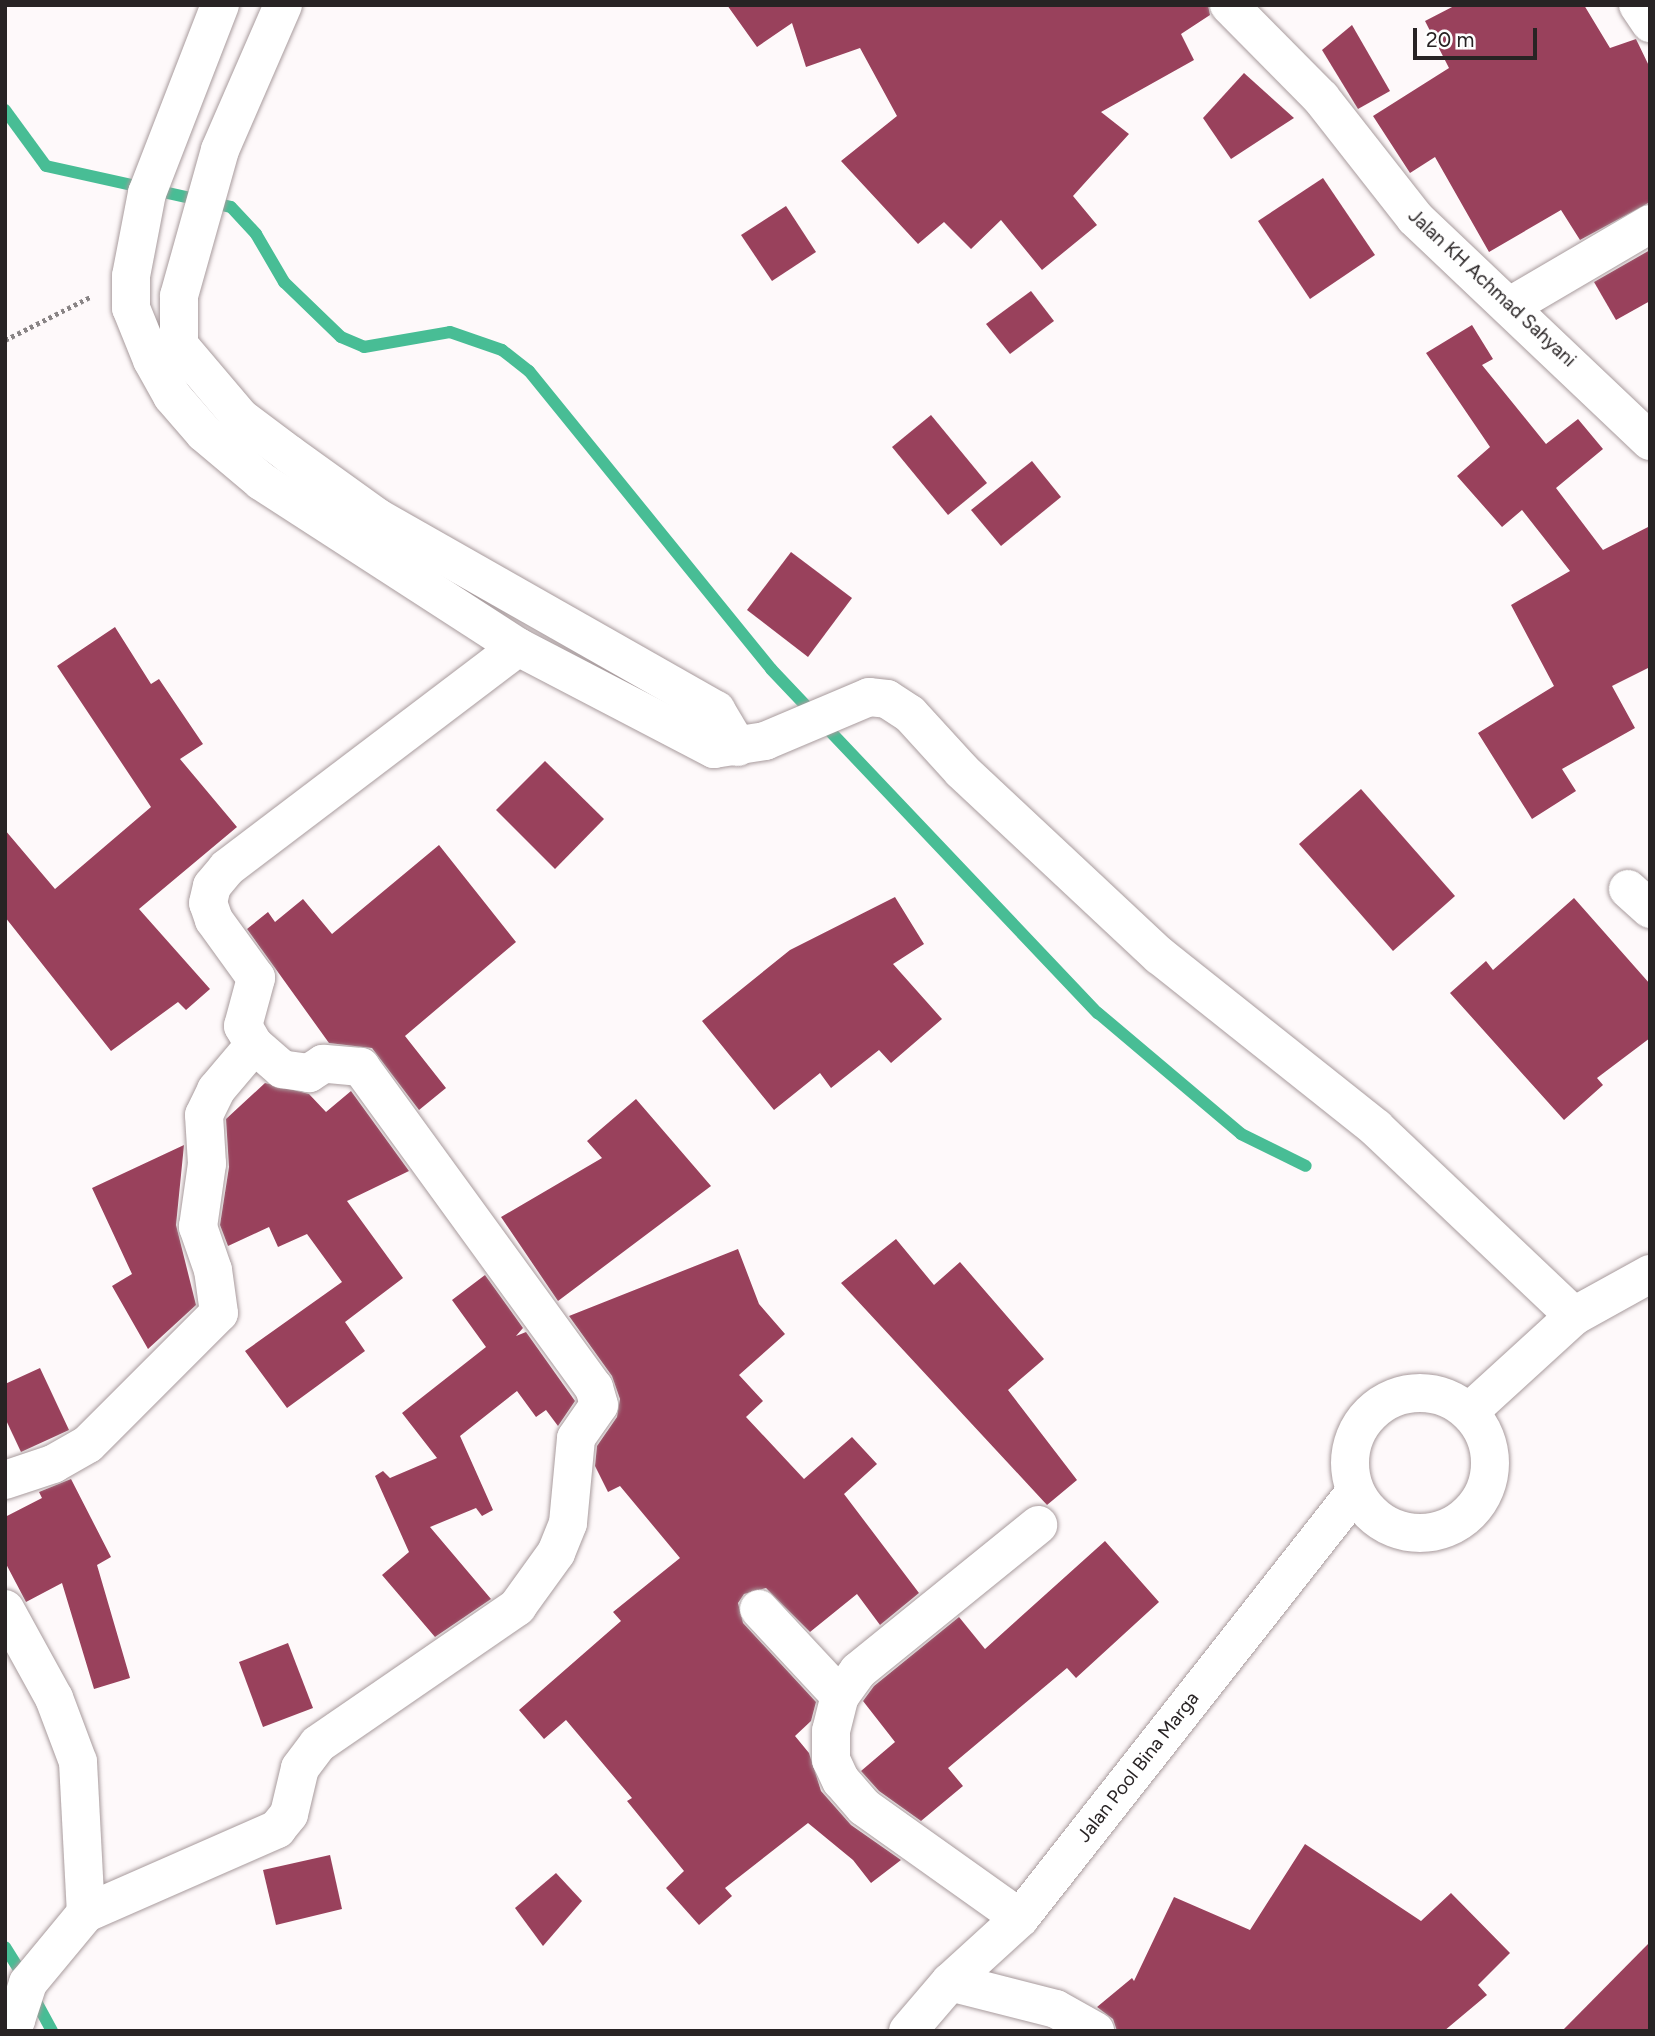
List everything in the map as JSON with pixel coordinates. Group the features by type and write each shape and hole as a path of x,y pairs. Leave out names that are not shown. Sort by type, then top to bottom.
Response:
{"street":[{"path":"220,5 142,211 131,276 131,308 152,360 172,396 204,433 261,481 518,646 668,729 714,749 765,741 851,702 887,699 910,714 962,771 1160,956 1376,1128 1574,1316"},
{"path":"283,5 220,150 179,296 179,345 240,418 378,518 716,710 738,747"},
{"name":"Jalan KH Achmad Sahyani","path":"1229,5 1321,98 1415,218 1512,305 1650,441"},
{"path":"1638,5 1650,23"},
{"path":"142,211 201,222"},
{"path":"1512,305 1650,224"},
{"path":"11,2025 28,1983 86,1913 277,1829 289,1814 300,1768 318,1744 517,1607 556,1553 568,1523 576,1438 599,1405 594,1388 361,1067 323,1065 309,1073 282,1069 254,1045 243,1026 256,978 214,920 208,904 212,886 518,646"},
{"path":"5,1480 53,1464 88,1444 219,1313 213,1270 198,1227 207,1164 204,1115 216,1090 254,1045"},
{"path":"1469,1412 1574,1316 1650,1274"},
{"path":"1431,1393 1469,1412 1485,1434 1491,1461 1487,1488 1472,1513 1449,1528 1422,1535 1394,1530 1371,1514 1355,1492 1351,1450 1371,1413 1409,1394 1431,1393"},
{"name":"Jalan Pool Bina Marga","path":"908,2031 950,1982 1020,1918 1355,1492"},
{"path":"1020,1918 897,1832 841,1781 831,1759 840,1696 884,1647 1038,1525"},
{"path":"5,1609 54,1698 78,1762 86,1913"},
{"path":"759,1609 840,1696"},
{"path":"950,1982 1056,2009 1096,2031"}],"path":[{"path":"5,340 131,276"}],"building":[{"path":"727,5 1208,5 1210,15 1181,34 1194,60 1101,112 1129,134 1073,196 1097,225 1042,270 1001,220 971,249 944,222 918,244 841,161 897,116 860,48 806,67 792,23 757,47"},
{"path":"1456,5 1584,5 1610,48 1636,39 1650,68 1650,202 1580,240 1561,210 1489,252 1435,157 1410,173 1373,116 1449,68 1425,21"},
{"path":"1352,25 1390,91 1358,109 1322,50"},
{"path":"1244,73 1294,118 1231,159 1203,118"},
{"path":"1323,178 1375,255 1310,299 1258,221"},
{"path":"786,206 816,252 772,281 741,235"},
{"path":"1650,250 1650,301 1616,320 1594,282"},
{"path":"1031,291 1054,321 1010,354 986,324"},
{"path":"1472,325 1493,359 1482,365 1546,444 1578,419 1603,449 1556,488 1603,550 1650,526 1650,667 1612,686 1635,728 1562,769 1576,791 1532,819 1478,733 1554,686 1511,605 1570,571 1522,510 1502,527 1457,476 1490,447 1426,353"},
{"path":"931,415 987,483 948,515 892,447"},
{"path":"1032,461 1061,497 1001,546 971,510"},
{"path":"791,552 852,598 808,657 747,610"},
{"path":"115,627 151,684 159,679 203,744 180,759 237,827 139,909 210,989 186,1010 178,1002 111,1051 5,917 5,830 55,889 151,807 57,666"},
{"path":"545,761 604,819 555,869 496,810"},
{"path":"1361,789 1455,896 1393,951 1299,844"},
{"path":"439,845 516,942 405,1036 446,1088 419,1110 372,1048 329,1043 247,929 268,912 275,922 303,899 332,934"},
{"path":"895,897 924,944 893,964 942,1019 891,1063 879,1050 831,1088 820,1073 774,1110 702,1021 790,950"},
{"path":"1574,898 1650,984 1650,1038 1597,1078 1603,1085 1564,1120 1450,993 1486,961 1493,970"},
{"path":"265,1083 309,1094 326,1112 351,1091 409,1171 347,1201 403,1278 345,1322 365,1351 287,1408 245,1351 342,1282 307,1234 278,1247 269,1227 228,1246 220,1225 229,1167 226,1119"},
{"path":"636,1099 711,1186 558,1301 501,1217 602,1158 587,1141"},
{"path":"184,1145 176,1225 196,1305 148,1349 112,1286 132,1274 92,1188"},
{"path":"896,1239 934,1285 960,1262 1044,1359 1008,1390 1077,1480 1047,1505 841,1283"},
{"path":"738,1249 759,1304 785,1334 739,1375 763,1401 746,1417 804,1479 852,1437 877,1464 844,1494 919,1593 880,1625 857,1594 810,1632 766,1588 744,1594 738,1603 743,1623 816,1702 811,1721 795,1736 809,1753 821,1791 851,1825 901,1860 871,1883 853,1860 808,1823 725,1888 732,1896 699,1925 666,1888 684,1871 627,1801 632,1798 566,1720 544,1739 519,1710 621,1621 613,1612 680,1558 620,1486 608,1492 595,1466 597,1446 617,1417 620,1399 612,1376 569,1316"},
{"path":"485,1275 523,1328 516,1336 526,1332 575,1401 558,1426 546,1410 536,1417 517,1391 460,1436 493,1510 482,1516 476,1508 430,1527 491,1599 435,1637 382,1575 409,1552 375,1476 383,1471 390,1478 437,1458 402,1413 486,1347 452,1300"},
{"path":"40,1368 69,1430 21,1452 5,1418 5,1384"},
{"path":"71,1479 111,1557 97,1565 130,1678 94,1689 62,1583 26,1602 5,1562 5,1517 42,1498 39,1492"},
{"path":"1105,1541 1159,1602 1076,1678 1067,1668 948,1768 963,1786 921,1821 879,1791 861,1771 895,1742 863,1701 874,1686 959,1617 985,1649"},
{"path":"288,1643 313,1708 263,1727 239,1662"},
{"path":"1305,1844 1421,1921 1451,1893 1510,1953 1478,1985 1487,1995 1444,2031 1117,2031 1113,2019 1097,2007 1132,1978 1134,1981 1174,1897 1250,1930"},
{"path":"330,1855 342,1909 276,1925 263,1870"},
{"path":"556,1873 582,1901 543,1946 515,1908"},
{"path":"1650,1942 1650,2031 1562,2031"}],"waterway":[{"path":"5,110 46,166 231,207 256,234 284,282 341,337 364,347 450,332 502,350 529,371 771,669 1098,1013 1241,1134 1306,1166"},
{"path":"5,1947 24,1978"},
{"path":"32,1994 52,2031"}]}
